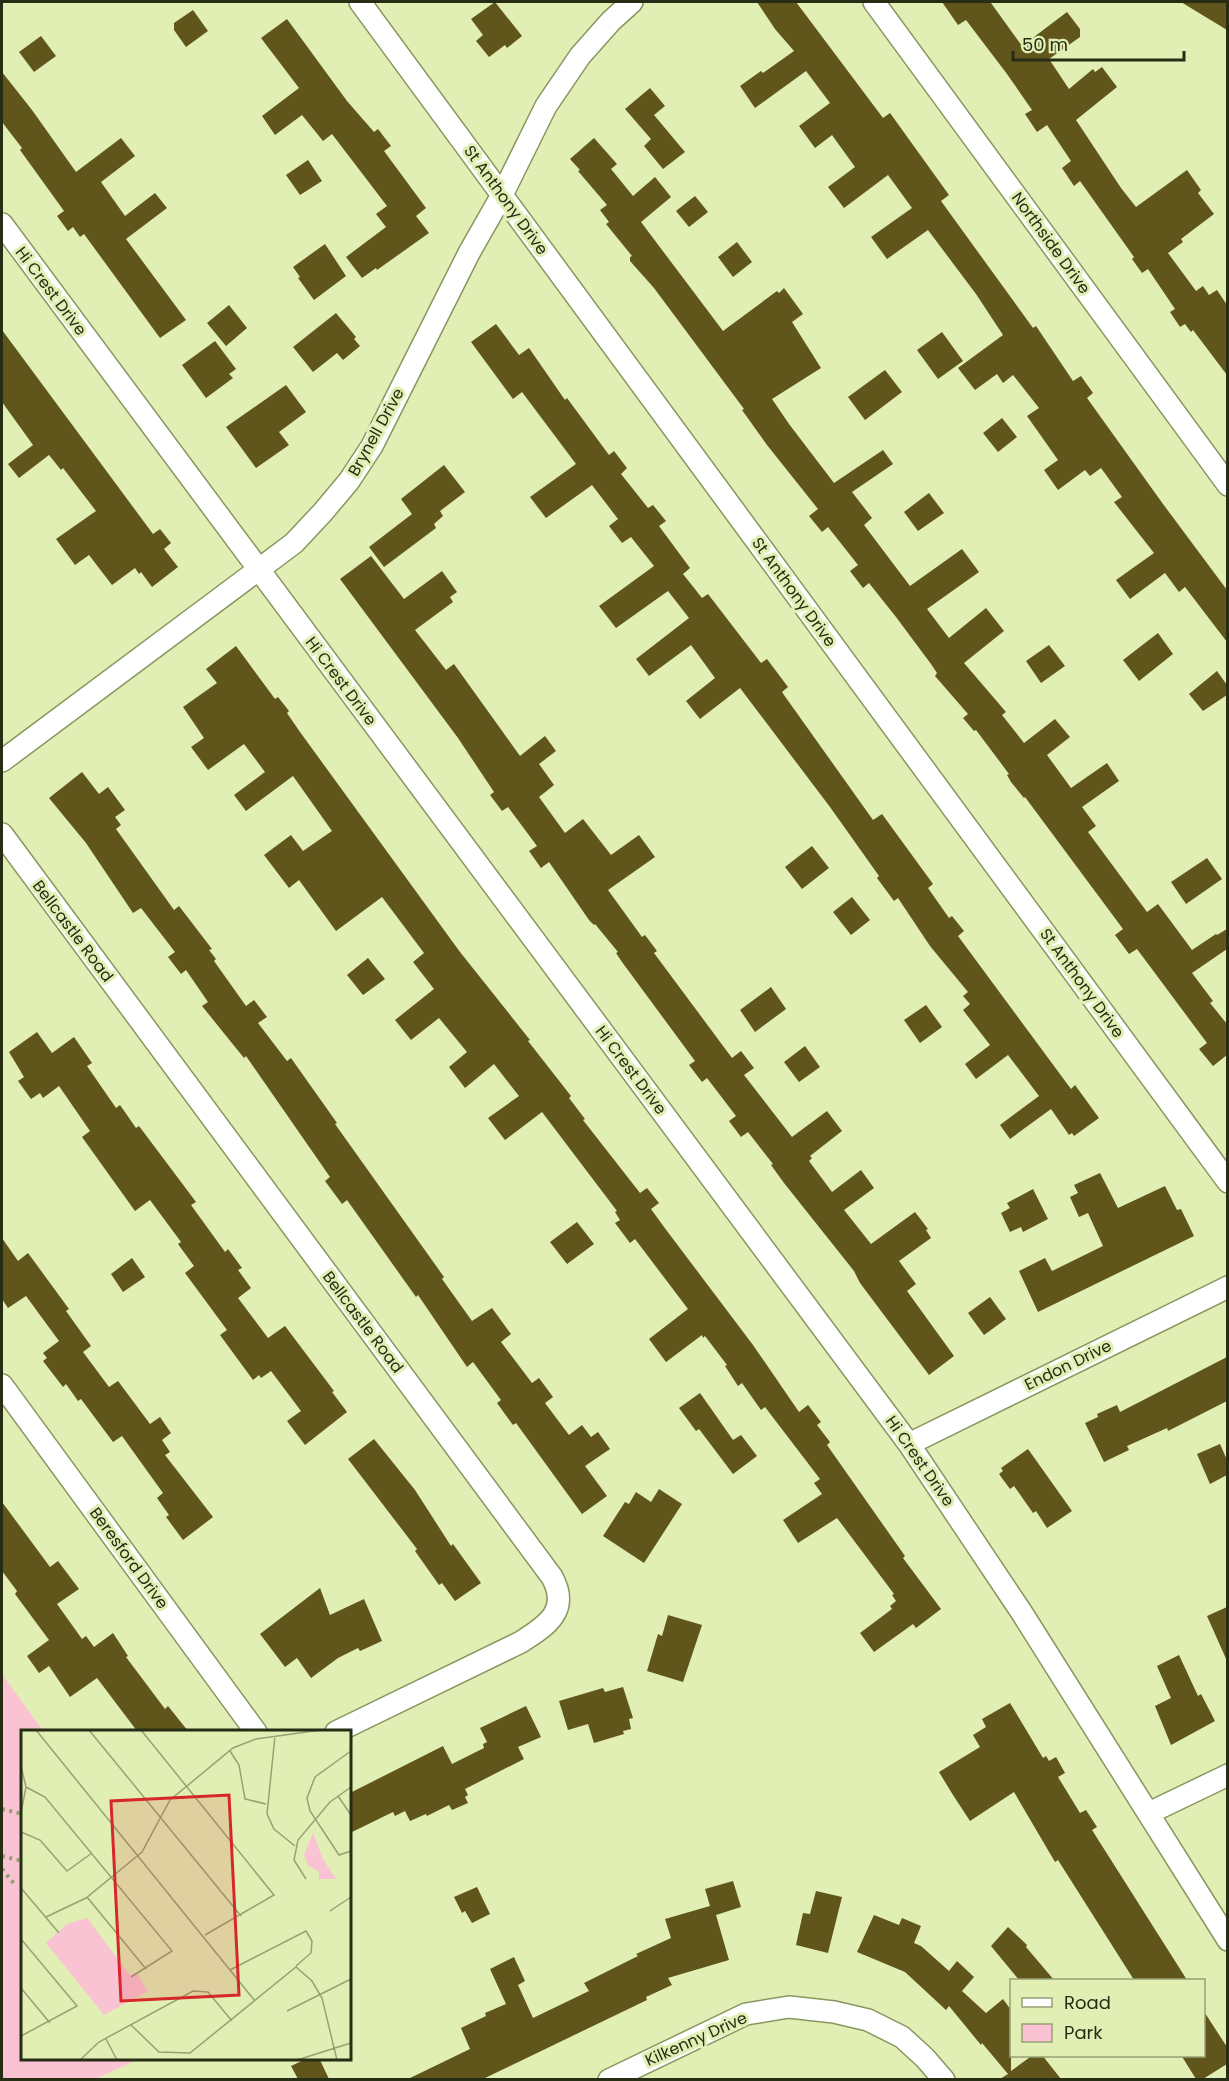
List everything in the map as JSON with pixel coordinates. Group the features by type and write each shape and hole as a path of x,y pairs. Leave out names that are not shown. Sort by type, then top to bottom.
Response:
{"street":[{"name":"St Anthony Drive","path":"360,2 1227,1182"},
{"name":"Brynell Drive","path":"2,761 294,543 349,481 372,446 546,106 580,56 610,21 632,2"},
{"name":"Northside Drive","path":"874,2 1227,485"},
{"name":"Hi Crest Drive","path":"2,224 909,1444 1022,1613 1227,1940"},
{"name":"Bellcastle Road","path":"2,834 558,1588 559,1606 553,1616 529,1636 338,1730"},
{"name":"Endon Drive","path":"909,1444 1227,1287"},
{"name":"Beresford Drive","path":"2,1385 255,1730"},
{"path":"1149,1813 1227,1775"},
{"name":"Kilkenny Drive","path":"609,2079 746,2014 789,2007 834,2012 868,2020 902,2037 944,2079"}],"path":[{"path":"2,1809 21,1814"},
{"path":"2,1856 21,1861"},
{"path":"2,1869 16,1886"}],"green space":[{"path":"2,1674 42,1730 21,1730 21,2060 137,2060 95,2079 2,2079"}],"building":[{"path":"495,2 522,36 507,48 505,45 489,57 476,41 483,35 471,19"},
{"path":"757,2 796,2 883,118 890,113 949,195 941,201 1033,328 1036,326 1073,381 1081,376 1093,393 1087,398 1227,590 1227,642 1185,587 1179,592 1165,573 1130,599 1116,580 1154,553 1114,502 1122,497 1101,468 1090,476 1085,470 1058,490 1044,470 1058,460 1027,416 1039,408 1013,375 1003,383 997,374 975,390 958,368 1003,335 976,294 928,230 887,259 871,237 912,208 888,175 844,208 828,187 855,167 832,135 815,148 799,126 830,103 806,71 755,108 740,86 794,51 775,29"},
{"path":"942,2 993,2 991,3 1022,46 1067,12 1080,29 1080,37 1049,59 1069,89 1093,69 1095,72 1102,67 1117,87 1076,120 1121,188 1136,207 1187,170 1201,190 1198,193 1214,214 1181,239 1183,242 1168,253 1196,291 1203,286 1209,295 1217,290 1227,305 1227,375 1193,330 1191,332 1185,324 1180,327 1170,312 1175,309 1148,269 1142,273 1132,259 1134,257 1080,181 1074,186 1062,168 1071,161 1047,125 1037,132 1025,114 1032,110 1007,74 966,20 958,25"},
{"path":"1181,2 1227,2 1227,30"},
{"path":"193,10 208,31 186,47 174,30 174,23"},
{"path":"287,19 347,101 374,132 378,129 391,146 384,151 426,208 416,216 429,233 362,278 346,257 386,227 376,214 387,206 332,134 323,141 302,115 275,135 262,116 299,88 261,38"},
{"path":"41,36 56,56 34,72 19,52"},
{"path":"2,72 76,172 121,138 135,156 101,182 125,216 155,193 167,208 126,239 186,320 160,338 84,234 80,237 73,227 68,231 57,216 64,211 2,122"},
{"path":"650,88 665,106 654,115 685,152 663,169 644,146 651,139 625,109"},
{"path":"594,138 617,164 611,169 633,196 655,177 671,197 641,222 723,331 784,288 803,314 792,322 821,368 772,399 789,424 834,483 883,450 893,464 852,492 872,518 864,525 910,586 962,549 979,572 927,609 949,638 986,608 1004,631 964,663 1006,712 1002,715 1024,743 1055,719 1070,737 1047,755 1071,788 1107,763 1119,781 1082,807 1096,826 1088,832 1147,912 1158,904 1192,950 1227,929 1227,949 1192,973 1213,1001 1210,1003 1227,1024 1227,1055 1213,1066 1199,1049 1207,1043 1137,949 1129,954 1115,935 1123,929 1025,797 1011,782 1007,775 1009,774 976,730 974,731 963,718 968,714 935,676 937,673 896,617 869,583 863,588 850,571 858,565 828,527 822,532 809,516 818,509 767,445 742,410 744,409 654,288 630,261 632,256 606,224 609,222 600,210 607,205 570,159"},
{"path":"308,160 322,181 300,195 286,175"},
{"path":"695,196 708,212 689,227 676,211"},
{"path":"737,242 752,262 733,277 718,257"},
{"path":"325,244 346,276 314,300 293,267"},
{"path":"229,305 247,328 226,346 207,323"},
{"path":"336,313 356,337 354,339 360,346 343,360 337,353 313,372 293,347"},
{"path":"496,324 519,355 529,348 565,400 567,398 609,455 614,451 627,468 621,474 648,508 653,505 666,521 659,526 690,568 683,574 702,598 708,594 761,663 767,659 788,687 782,692 873,820 882,814 933,884 928,888 949,918 952,916 964,931 958,936 1071,1089 1075,1085 1099,1118 1074,1136 1072,1133 1069,1135 1051,1109 1010,1139 1000,1125 1039,1096 1008,1055 976,1079 965,1064 990,1045 963,1010 970,1004 963,996 968,992 930,946 898,898 894,901 830,807 740,688 700,719 686,701 715,678 691,645 649,676 636,659 689,618 668,591 616,628 599,606 654,566 631,537 622,543 609,526 618,519 592,485 546,518 530,497 576,464 522,392 513,399 471,342"},
{"path":"2,330 153,534 160,529 171,543 164,549 178,567 152,587 141,572 139,574 135,568 112,585 89,555 75,565 56,539 96,511 63,468 61,470 49,455 19,478 8,464 33,445 2,402"},
{"path":"942,332 963,361 938,379 917,350"},
{"path":"215,341 236,369 229,374 233,378 206,398 182,365"},
{"path":"885,370 902,392 865,420 848,397"},
{"path":"286,385 306,412 279,432 289,445 256,468 226,427"},
{"path":"1002,418 1017,437 998,452 983,433"},
{"path":"444,465 465,492 440,511 443,516 434,524 436,528 384,567 369,547 412,514 401,499"},
{"path":"929,493 944,513 918,531 904,512"},
{"path":"371,556 404,599 442,571 457,592 450,597 453,602 415,630 446,670 454,664 520,756 545,736 556,751 539,764 554,785 539,797 565,833 583,819 611,855 639,835 655,857 608,890 642,937 645,935 657,951 654,953 732,1058 741,1051 754,1068 744,1075 792,1137 827,1111 842,1131 810,1156 812,1158 809,1161 832,1192 861,1170 874,1188 844,1210 871,1244 915,1212 928,1229 926,1230 931,1238 899,1261 916,1284 907,1291 954,1356 929,1375 860,1283 854,1271 784,1183 771,1165 773,1164 748,1132 741,1137 729,1121 736,1116 707,1078 702,1082 689,1065 695,1061 622,962 616,953 618,952 589,920 549,862 541,868 529,851 537,846 508,807 502,811 490,795 494,792 458,738 340,579"},
{"path":"1158,633 1173,654 1139,681 1123,660"},
{"path":"1049,645 1065,666 1041,683 1026,661"},
{"path":"236,646 275,699 278,697 289,711 287,713 300,732 460,952 571,1096 569,1098 585,1119 583,1120 640,1193 647,1188 659,1203 651,1209 753,1345 799,1412 808,1405 821,1422 817,1425 830,1442 827,1445 905,1556 903,1558 941,1609 916,1628 913,1624 874,1652 860,1633 892,1609 890,1606 896,1601 892,1595 894,1594 837,1518 798,1543 783,1520 822,1494 814,1483 820,1479 765,1407 761,1410 742,1383 738,1386 725,1366 727,1365 705,1336 703,1338 702,1335 666,1362 649,1339 688,1309 635,1239 630,1243 615,1223 620,1220 615,1212 617,1211 542,1112 505,1140 488,1118 519,1096 494,1064 465,1088 449,1067 467,1052 439,1018 411,1040 395,1020 434,989 413,962 424,953 382,897 336,931 299,880 289,888 264,855 291,835 303,851 332,831 293,776 246,811 234,795 265,772 244,744 208,770 191,747 204,738 183,707 217,683 206,669"},
{"path":"1217,671 1227,685 1227,695 1203,711 1189,694"},
{"path":"82,772 99,794 108,787 125,810 115,817 121,825 116,829 174,910 179,906 212,949 209,950 216,959 214,961 246,1006 254,1000 267,1017 258,1023 287,1061 291,1058 444,1277 442,1279 472,1321 492,1308 511,1334 501,1342 532,1383 539,1378 553,1397 545,1403 569,1435 582,1425 591,1437 598,1432 610,1449 585,1466 607,1496 582,1514 516,1423 513,1425 497,1403 501,1400 473,1362 467,1367 418,1295 416,1297 347,1200 342,1204 325,1181 330,1177 246,1056 244,1058 202,1006 208,1002 186,970 181,974 168,957 175,952 141,908 133,913 86,843 49,798"},
{"path":"812,846 829,868 802,889 785,867"},
{"path":"1207,858 1222,879 1186,904 1171,882"},
{"path":"852,897 870,920 851,935 833,912"},
{"path":"368,958 385,979 363,995 347,975"},
{"path":"771,987 786,1009 755,1032 740,1010"},
{"path":"926,1005 942,1027 920,1043 904,1020"},
{"path":"37,1032 52,1053 74,1037 92,1063 87,1066 116,1108 120,1105 136,1128 139,1126 196,1202 191,1205 225,1252 228,1249 242,1268 238,1270 251,1288 238,1298 268,1338 285,1326 334,1391 332,1392 347,1412 305,1445 287,1421 301,1411 271,1371 253,1380 220,1335 227,1330 185,1273 194,1266 178,1244 181,1242 150,1200 135,1211 82,1137 90,1131 59,1086 43,1098 40,1093 31,1099 18,1081 24,1077 9,1052"},
{"path":"805,1046 820,1067 799,1082 784,1062"},
{"path":"1100,1173 1118,1208 1165,1186 1177,1210 1181,1209 1194,1236 1038,1312 1019,1271 1045,1258 1052,1271 1103,1246 1088,1213 1079,1217 1070,1197 1078,1193 1074,1185"},
{"path":"1033,1189 1048,1219 1023,1232 1021,1227 1010,1232 1001,1213 1010,1208 1007,1203"},
{"path":"577,1222 594,1244 567,1264 550,1242"},
{"path":"2,1238 18,1261 28,1253 69,1309 66,1311 91,1346 83,1352 109,1387 118,1381 150,1424 160,1417 171,1433 162,1440 170,1452 165,1455 213,1517 183,1540 166,1517 169,1515 157,1498 163,1493 122,1436 113,1442 81,1399 78,1401 66,1384 63,1387 43,1361 47,1358 43,1353 59,1341 26,1296 8,1308 2,1299"},
{"path":"132,1258 145,1277 123,1292 111,1274"},
{"path":"990,1297 1006,1319 984,1335 968,1313"},
{"path":"1227,1357 1227,1401 1168,1431 1167,1428 1127,1446 1129,1450 1104,1462 1085,1423 1098,1417 1097,1414 1117,1405 1120,1412"},
{"path":"700,1393 733,1440 741,1435 757,1456 733,1474 699,1429 696,1431 679,1408"},
{"path":"374,1439 415,1490 451,1546 453,1544 481,1583 455,1601 442,1583 439,1585 415,1551 417,1549 348,1459"},
{"path":"1220,1444 1227,1460 1227,1475 1210,1484 1197,1454"},
{"path":"1028,1449 1072,1511 1047,1528 1036,1511 1033,1513 1014,1486 1010,1489 999,1474 1003,1471 1001,1468"},
{"path":"659,1489 682,1504 644,1563 603,1536 625,1502 629,1504 636,1492 651,1502"},
{"path":"2,1502 50,1567 58,1561 79,1589 57,1604 82,1639 86,1636 94,1647 113,1633 128,1656 126,1657 165,1709 168,1706 187,1730 136,1730 97,1678 70,1697 49,1666 39,1673 27,1656 49,1640 15,1594 17,1591 2,1571"},
{"path":"320,1588 330,1615 364,1599 382,1641 360,1651 358,1648 338,1658 311,1678 297,1658 285,1667 260,1634"},
{"path":"1227,1607 1227,1661 1207,1616"},
{"path":"668,1615 702,1625 683,1682 647,1671 658,1634 662,1636"},
{"path":"1179,1655 1198,1696 1201,1694 1215,1721 1171,1745 1155,1706 1171,1698 1157,1666"},
{"path":"623,1687 633,1718 629,1719 631,1729 623,1731 624,1734 594,1743 588,1724 568,1730 559,1701 603,1688 605,1692"},
{"path":"1010,1703 1043,1758 1046,1756 1049,1761 1056,1757 1065,1773 1058,1777 1080,1813 1086,1810 1097,1827 1092,1830 1186,1979 1133,1979 1058,1860 1055,1862 1014,1792 970,1821 939,1772 980,1747 973,1735 986,1727 982,1719"},
{"path":"526,1706 541,1737 518,1747 524,1759 465,1789 468,1803 452,1810 449,1805 427,1816 426,1814 410,1821 405,1811 395,1816 393,1812 351,1833 351,1792 443,1746 452,1764 484,1748 483,1744 487,1742 480,1728"},
{"path":"733,1881 741,1907 716,1915 729,1960 668,1978 672,1985 646,1997 647,2000 483,2079 408,2079 470,2049 461,2028 486,2016 485,2013 506,2004 490,1969 514,1957 525,1981 518,1985 533,2018 589,1991 584,1983 638,1956 636,1954 671,1938 665,1919 710,1906 705,1889"},
{"path":"477,1887 490,1914 472,1923 465,1911 462,1913 454,1897"},
{"path":"816,1891 842,1897 828,1953 796,1945 803,1913 810,1914"},
{"path":"874,1915 899,1925 902,1918 921,1926 914,1943 921,1946 949,1971 957,1961 974,1977 962,1991 986,2013 1003,1999 1010,2009 1011,2071 1030,2057 1044,2057 1061,2079 1000,2079 1008,2074 949,2006 946,2010 905,1972 857,1952"},
{"path":"1008,1927 1027,1945 1026,1947 1053,1979 1018,1979 991,1946"},
{"path":"1205,2013 1227,2047 1227,2064 1203,2079 1196,2079 1182,2057 1205,2057"},
{"path":"304,2060 320,2060 329,2079 298,2079 291,2066"}]}
